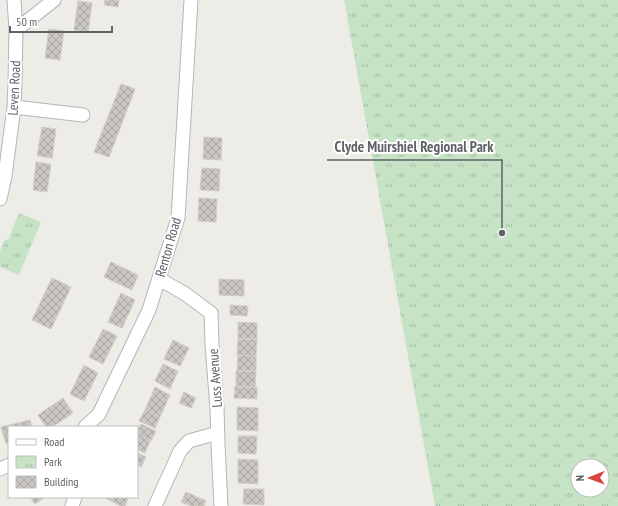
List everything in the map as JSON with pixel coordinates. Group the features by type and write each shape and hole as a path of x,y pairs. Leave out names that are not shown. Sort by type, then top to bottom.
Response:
{"street":[{"name":"Leven Road","path":"0,199 6,176 14,106 16,30 14,0"},
{"path":"16,30 54,0"},
{"name":"Renton Road","path":"86,426 99,414 149,310 178,218 191,0"},
{"path":"14,106 83,115"},
{"name":"Luss Avenue","path":"159,279 184,293 211,314 221,506"},
{"path":"95,426 99,414"},
{"path":"155,506 180,451 189,441 218,433"}],"green space":[{"path":"344,0 618,0 618,506 435,506"},
{"path":"19,213 41,222 19,275 0,267 0,251 5,239 8,240"}],"building":[{"path":"105,0 119,0 118,7 104,5"},
{"path":"78,1 92,3 88,32 74,30"},
{"path":"49,29 64,31 60,60 45,58"},
{"path":"121,84 135,89 109,157 94,152"},
{"path":"42,127 56,129 52,158 37,156"},
{"path":"204,137 222,138 221,160 203,159"},
{"path":"36,162 51,164 47,192 33,190"},
{"path":"202,168 220,169 219,191 200,190"},
{"path":"199,198 217,199 216,222 198,221"},
{"path":"111,262 138,275 132,290 104,277"},
{"path":"52,278 71,287 51,329 32,320"},
{"path":"219,279 244,280 244,296 219,295"},
{"path":"121,293 135,300 122,328 108,322"},
{"path":"230,305 248,306 247,316 230,315"},
{"path":"238,322 257,323 257,339 238,339"},
{"path":"103,329 117,336 103,364 89,357"},
{"path":"238,339 257,339 256,356 237,355"},
{"path":"173,340 189,348 180,366 164,359"},
{"path":"238,355 256,356 256,371 237,371"},
{"path":"163,364 178,371 170,389 155,381"},
{"path":"84,365 98,373 84,401 70,394"},
{"path":"236,371 256,371 255,387 236,387"},
{"path":"235,386 257,387 257,399 234,398"},
{"path":"155,387 170,395 160,417 145,410"},
{"path":"184,392 196,398 191,408 179,403"},
{"path":"63,398 73,413 54,426 45,426 38,415"},
{"path":"237,407 258,408 258,431 237,430"},
{"path":"145,410 160,417 155,428 139,421"},
{"path":"30,420 32,426 8,426 8,443 6,444 1,427"},
{"path":"141,424 156,431 151,441 138,434 138,430"},
{"path":"138,435 150,441 145,453 138,450"},
{"path":"238,436 257,436 256,454 238,453"},
{"path":"138,453 146,457 141,467 138,465"},
{"path":"238,459 258,460 258,484 238,483"},
{"path":"244,489 264,489 264,505 243,504"},
{"path":"186,492 206,501 204,506 191,506 181,502"},
{"path":"31,498 44,498 35,504"},
{"path":"105,498 129,498 125,506 121,506"}],"place":[{"name":"Clyde Muirshiel Regional Park","path":"502,233"}]}
